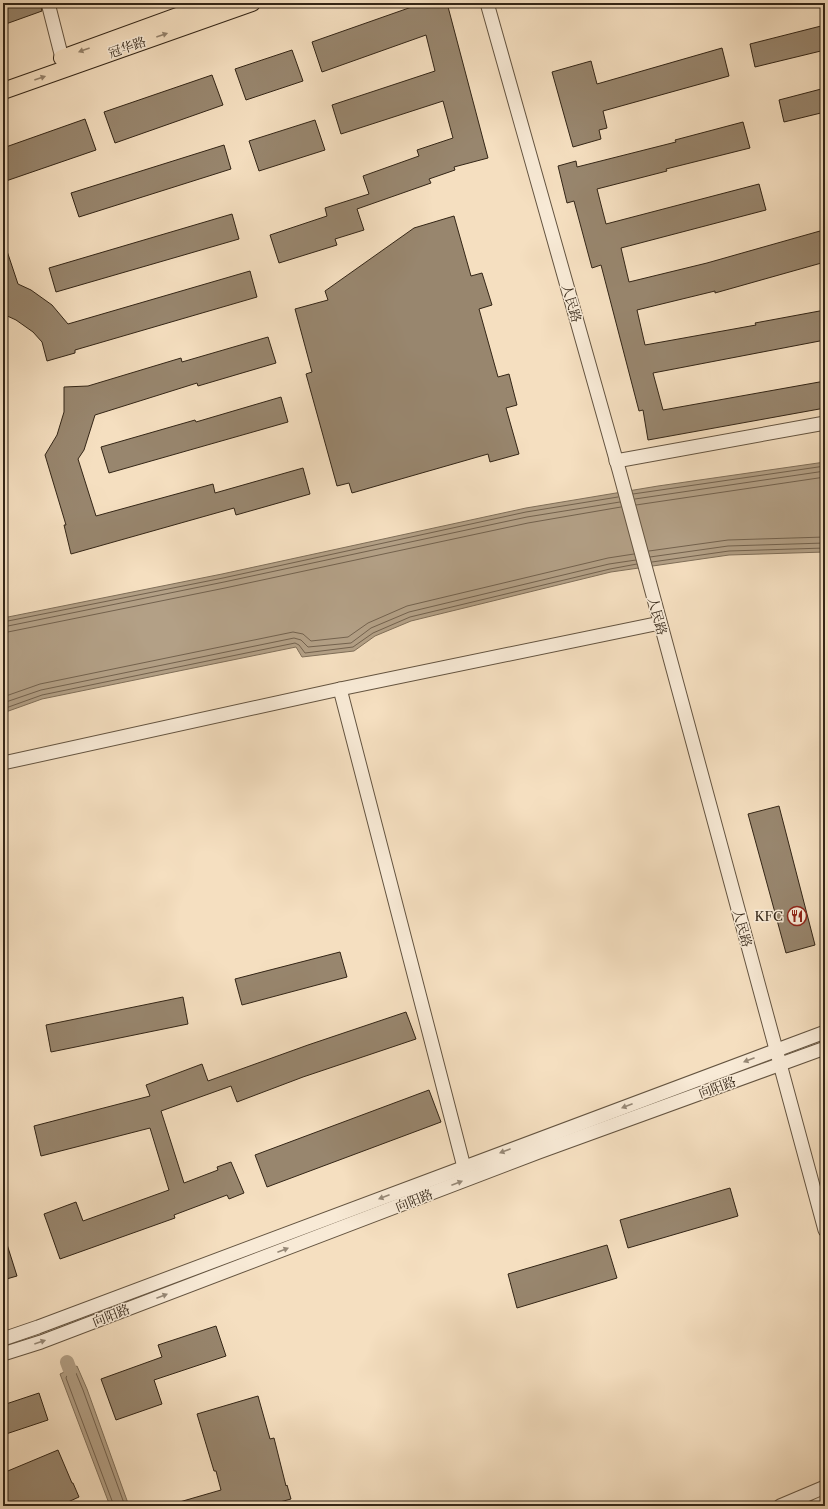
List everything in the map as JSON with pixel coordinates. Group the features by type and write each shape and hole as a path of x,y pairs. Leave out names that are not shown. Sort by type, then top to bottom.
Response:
{"main road":[{"name":"冠华路","path":"3,91 252,3"},
{"name":"冠华路","path":"3,79 206,4"}],"street":[{"path":"48,3 62,58"},
{"name":"人民路","path":"487,3 616,461 825,1230"},
{"path":"616,461 825,423"},
{"path":"3,763 340,689 660,623"},
{"path":"340,689 464,1167"},
{"name":"向阳路","path":"3,1339 825,1032"},
{"name":"向阳路","path":"3,1354 48,1339 539,1152 825,1048"},
{"path":"780,1506 825,1487"},
{"path":"816,1506 825,1502"}],"water":[{"path":"825,462 825,552 729,555 611,572 411,621 375,636 354,651 302,657 296,647 42,699 3,713 3,618 222,574 526,508 658,486"},
{"path":"77,1366 87,1389 129,1506 110,1506 60,1374"}],"building":[{"path":"3,3 40,3 42,11 3,25"},
{"path":"423,3 447,3 488,158 454,167 455,170 429,179 431,183 357,209 364,230 335,239 337,245 279,263 270,235 327,216 325,208 369,194 363,176 419,156 417,150 453,138 443,101 341,134 332,105 435,71 426,35 322,72 312,42"},
{"path":"825,25 825,50 755,67 750,44"},
{"path":"722,48 729,76 603,111 607,128 599,130 601,139 573,147 552,72 591,61 597,84"},
{"path":"292,50 303,81 246,100 235,69"},
{"path":"212,75 223,105 115,143 104,112"},
{"path":"825,88 825,112 784,122 779,100"},
{"path":"85,119 96,150 3,182 3,148"},
{"path":"315,120 325,150 259,171 249,141"},
{"path":"743,122 750,148 666,169 667,171 597,189 606,224 759,184 766,210 621,248 629,282 707,263 820,231 825,251 825,262 715,293 715,291 637,310 645,345 756,325 755,323 825,310 825,340 653,373 663,410 825,381 825,408 648,440 643,410 639,411 601,265 592,268 574,201 567,203 558,166 576,161 577,167 676,142 675,140"},
{"path":"224,145 231,169 79,217 71,193"},
{"path":"232,214 239,239 56,292 49,268"},
{"path":"454,216 471,276 482,273 492,305 479,309 498,377 509,374 517,405 506,408 519,454 490,462 488,454 352,493 349,483 337,486 306,374 312,372 295,309 328,300 325,291 414,228"},
{"path":"3,245 5,245 18,284 31,290 52,305 68,324 250,271 257,297 75,350 75,353 47,361 42,342 33,332 16,320 3,314"},
{"path":"268,337 276,363 198,386 197,383 95,415 84,450 78,459 96,516 213,484 215,493 303,468 310,494 236,515 234,508 71,554 64,525 66,525 45,455 57,435 64,412 64,387 88,386 181,358 182,362"},
{"path":"281,397 288,422 109,473 101,447 195,420 196,422"},
{"path":"779,806 815,945 786,953 748,814"},
{"path":"340,952 347,977 242,1005 235,979"},
{"path":"183,997 188,1024 51,1052 46,1025"},
{"path":"406,1012 416,1039 303,1077 237,1102 231,1086 161,1111 184,1183 218,1170 217,1167 231,1162 244,1193 229,1199 227,1195 174,1215 175,1218 60,1259 44,1214 76,1202 83,1221 169,1190 150,1128 41,1156 34,1126 150,1096 146,1085 202,1064 208,1081"},
{"path":"429,1090 441,1122 267,1187 255,1155"},
{"path":"730,1188 738,1216 628,1248 620,1220"},
{"path":"3,1238 5,1238 17,1276 3,1280"},
{"path":"607,1245 617,1278 517,1308 508,1274"},
{"path":"216,1326 226,1356 154,1380 162,1404 116,1420 101,1379 162,1357 158,1345"},
{"path":"39,1393 48,1420 3,1435 3,1405"},
{"path":"258,1396 270,1439 274,1438 286,1486 287,1485 291,1499 265,1506 177,1506 176,1503 221,1490 197,1414"},
{"path":"58,1450 79,1497 59,1506 3,1506 3,1473"}],"waterway":[{"path":"67,1362 70,1370"}],"place":[{"name":"KFC","path":"797,916"}]}
